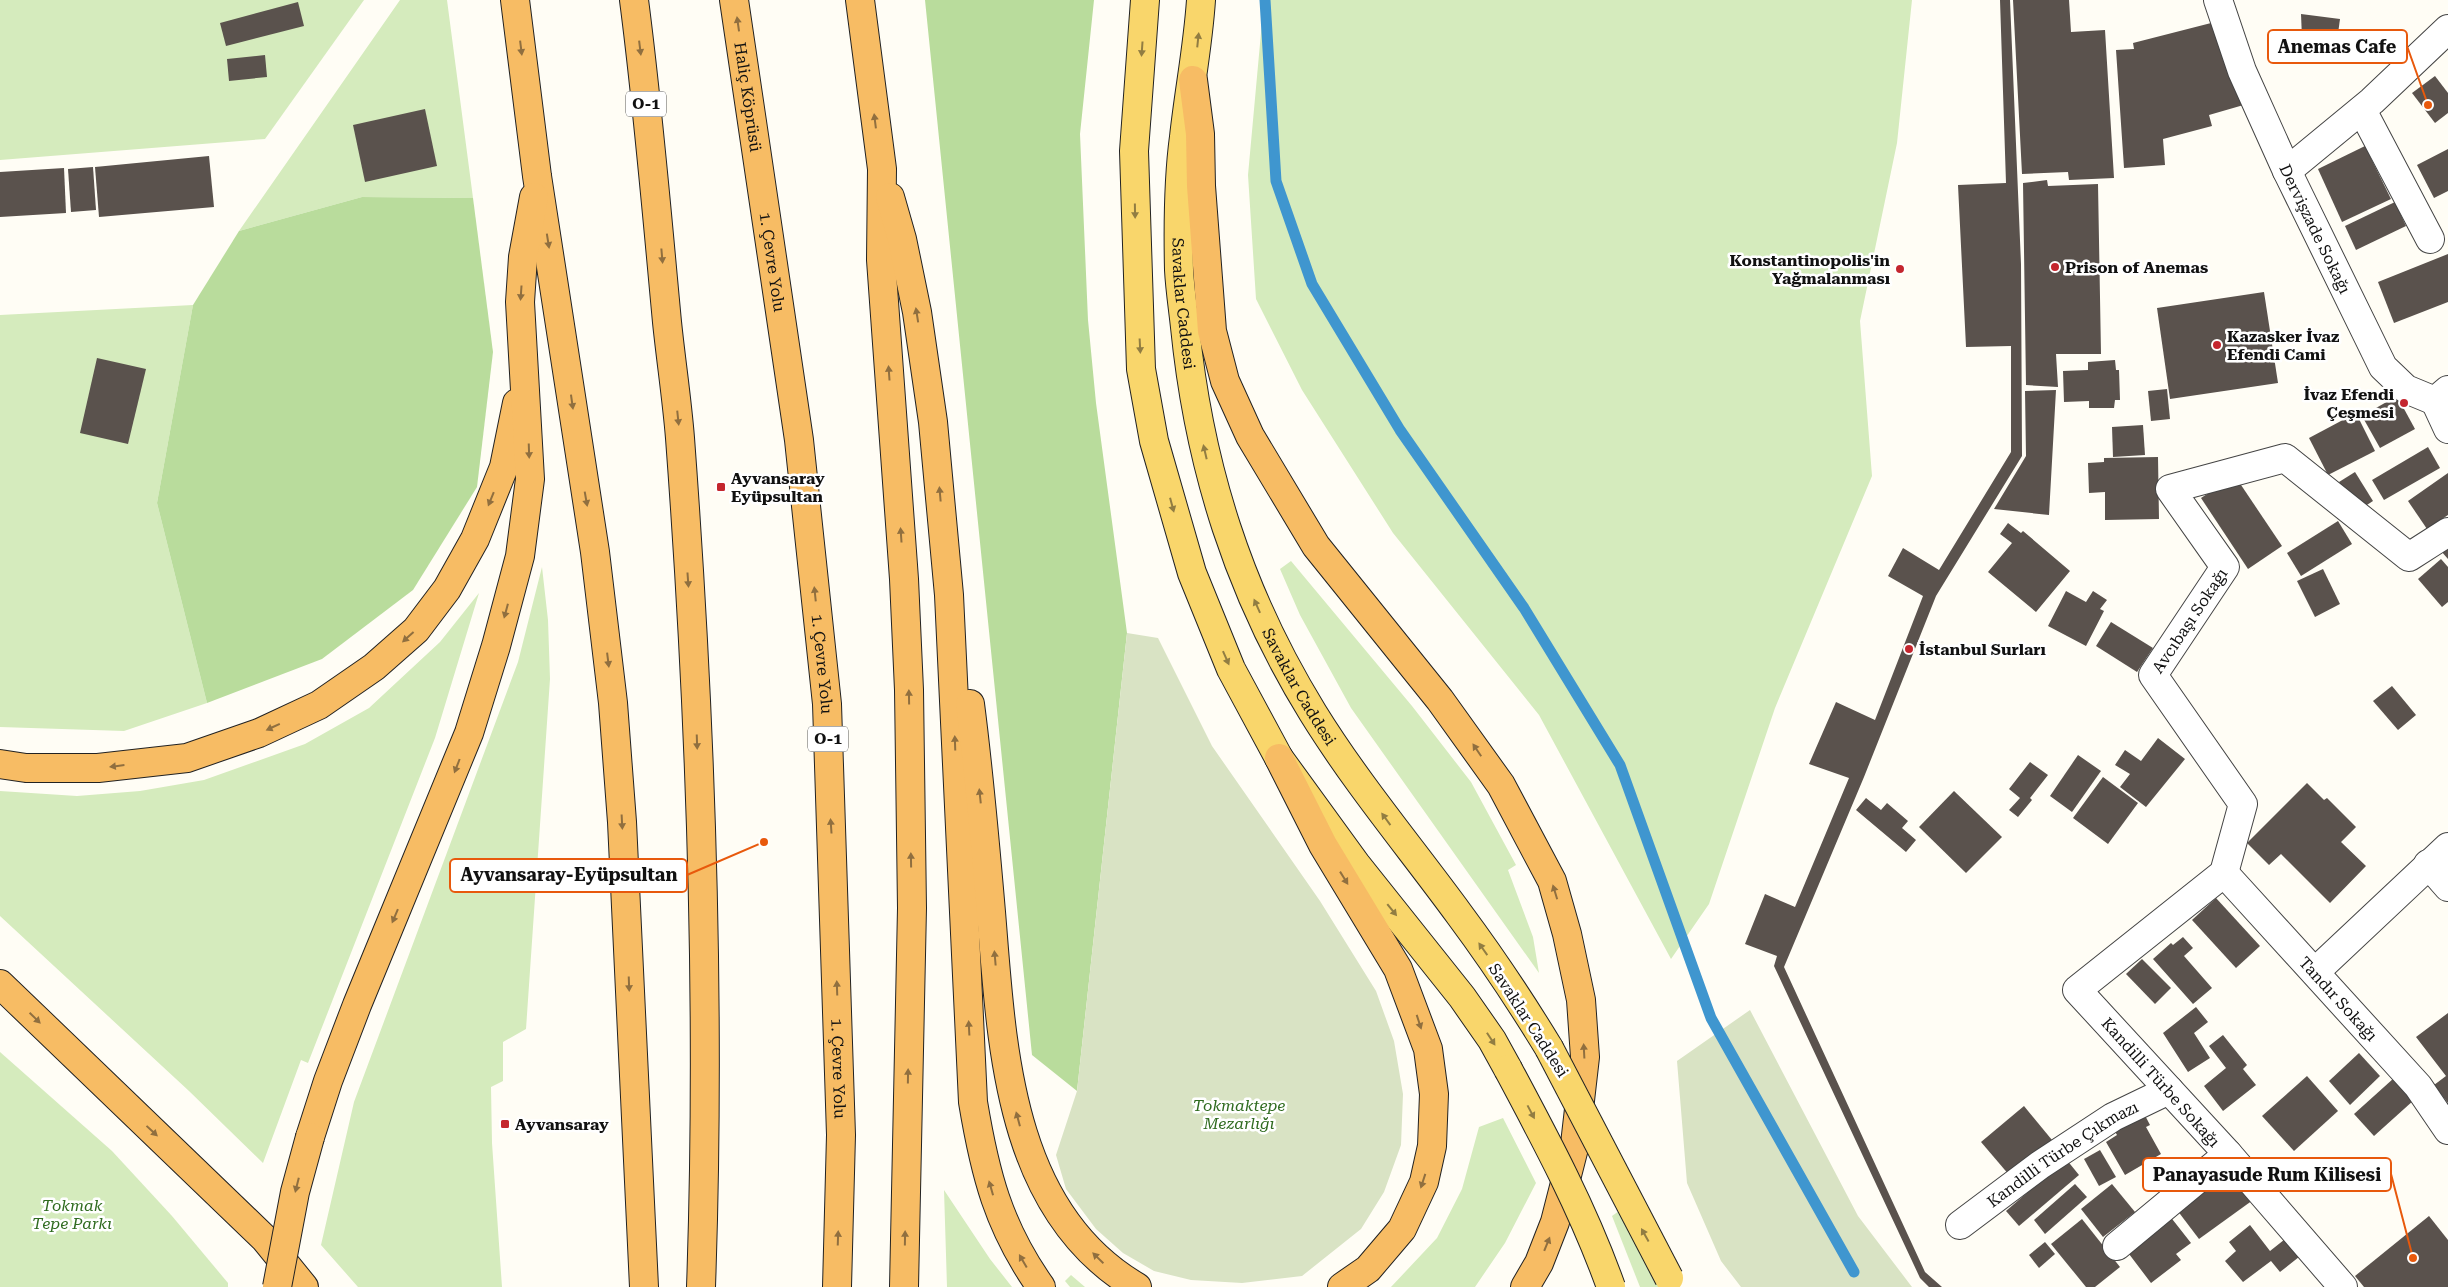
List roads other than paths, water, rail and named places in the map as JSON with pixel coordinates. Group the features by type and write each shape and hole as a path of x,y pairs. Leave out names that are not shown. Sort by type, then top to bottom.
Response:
{"highway":[{"path":"514,0 538,176 595,552 613,703 622,822 644,1287"},
{"name":"O-1","path":"634,0 658,208 680,436 695,688 704,958 705,1182 701,1287"},
{"name":"Haliç Köprüsü","path":"734,0 763,194"},
{"path":"860,0 882,169 881,260 904,579 909,690 912,908 904,1287"},
{"path":"1193,80 1200,134 1212,331 1229,390 1250,436 1272,476 1316,546 1440,700 1501,785 1552,881 1567,934 1581,1000 1585,1057 1575,1144 1555,1222 1539,1263 1525,1287"},
{"path":"882,169 902,239 917,312 934,422 949,595 973,1102 982,1158 995,1203 1013,1242 1041,1287"},
{"path":"277,1287 285,1238 310,1137 328,1081 357,1005 470,734 520,556 530,479 520,302 523,257 538,176"},
{"name":"1. Çevre Yolu","path":"763,194 799,440 827,704 841,1135 837,1287"},
{"path":"0,764 26,768 98,768 187,758 259,733 319,705 374,667 416,630 448,589 474,538 504,467 524,368"},
{"path":"949,595 968,689 984,829 1000,1022 1017,1113 1026,1147 1044,1186 1069,1225 1116,1274 1137,1287"},
{"path":"1279,758 1323,845 1398,969 1428,1049 1434,1094 1432,1146 1424,1182 1402,1229 1368,1269 1342,1287"},
{"path":"0,984 265,1239 304,1287"}],"main road":[{"path":"1145,0 1134,151 1141,369 1154,441 1192,573 1232,669 1279,758 1356,864 1462,997 1492,1040 1555,1158 1590,1232 1611,1287"},
{"name":"Savaklar Caddesi","path":"1201,0 1179,194 1179,272 1188,363 1200,431 1214,491 1236,557 1282,660 1313,713 1401,839 1458,914 1550,1048 1672,1283"}],"street":[{"name":"Dervişzade Sokağı","path":"2218,0 2242,72 2382,367 2406,389 2441,396 2448,429"},
{"path":"2288,172 2362,110 2448,29"},
{"path":"2362,110 2430,239"},
{"name":"Avcıbaşı Sokağı","path":"2224,873 2243,804 2153,675 2225,567 2170,489 2285,458 2409,557 2448,532"},
{"path":"2315,972 2438,856 2448,887"},
{"name":"Tandır Sokağı","path":"2224,873 2418,1086 2448,1130"},
{"name":"Kandilli Türbe Sokağı","path":"2224,873 2077,990 2228,1154 2343,1287"},
{"name":"Kandilli Türbe Çıkmazı","path":"1960,1225 2040,1165 2113,1117 2169,1090"},
{"path":"2117,1246 2228,1154"}],"waterway":[{"path":"1265,0 1276,181 1312,284 1400,430 1524,608 1620,765 1711,1018 1854,1272"}],"place":[{"name":"Anemas Cafe","path":"2428,105"},
{"name":"Prison of Anemas","path":"2055,267"},
{"name":"Konstantinopolis'in Yağmalanması","path":"1900,269"},
{"name":"Kazasker İvaz Efendi Cami","path":"2217,345"},
{"name":"İvaz Efendi Çeşmesi","path":"2404,403"},
{"name":"Ayvansaray Eyüpsultan","path":"721,487"},
{"name":"İstanbul Surları","path":"1909,649"},
{"name":"Ayvansaray-Eyüpsultan","path":"764,842"},
{"name":"Ayvansaray","path":"505,1124"},
{"name":"Panayasude Rum Kilisesi","path":"2413,1258"}],"park label":[{"name":"Tokmaktepe Mezarlığı","path":"1239,1114"},
{"name":"Tokmak Tepe Parkı","path":"72,1214"}]}
